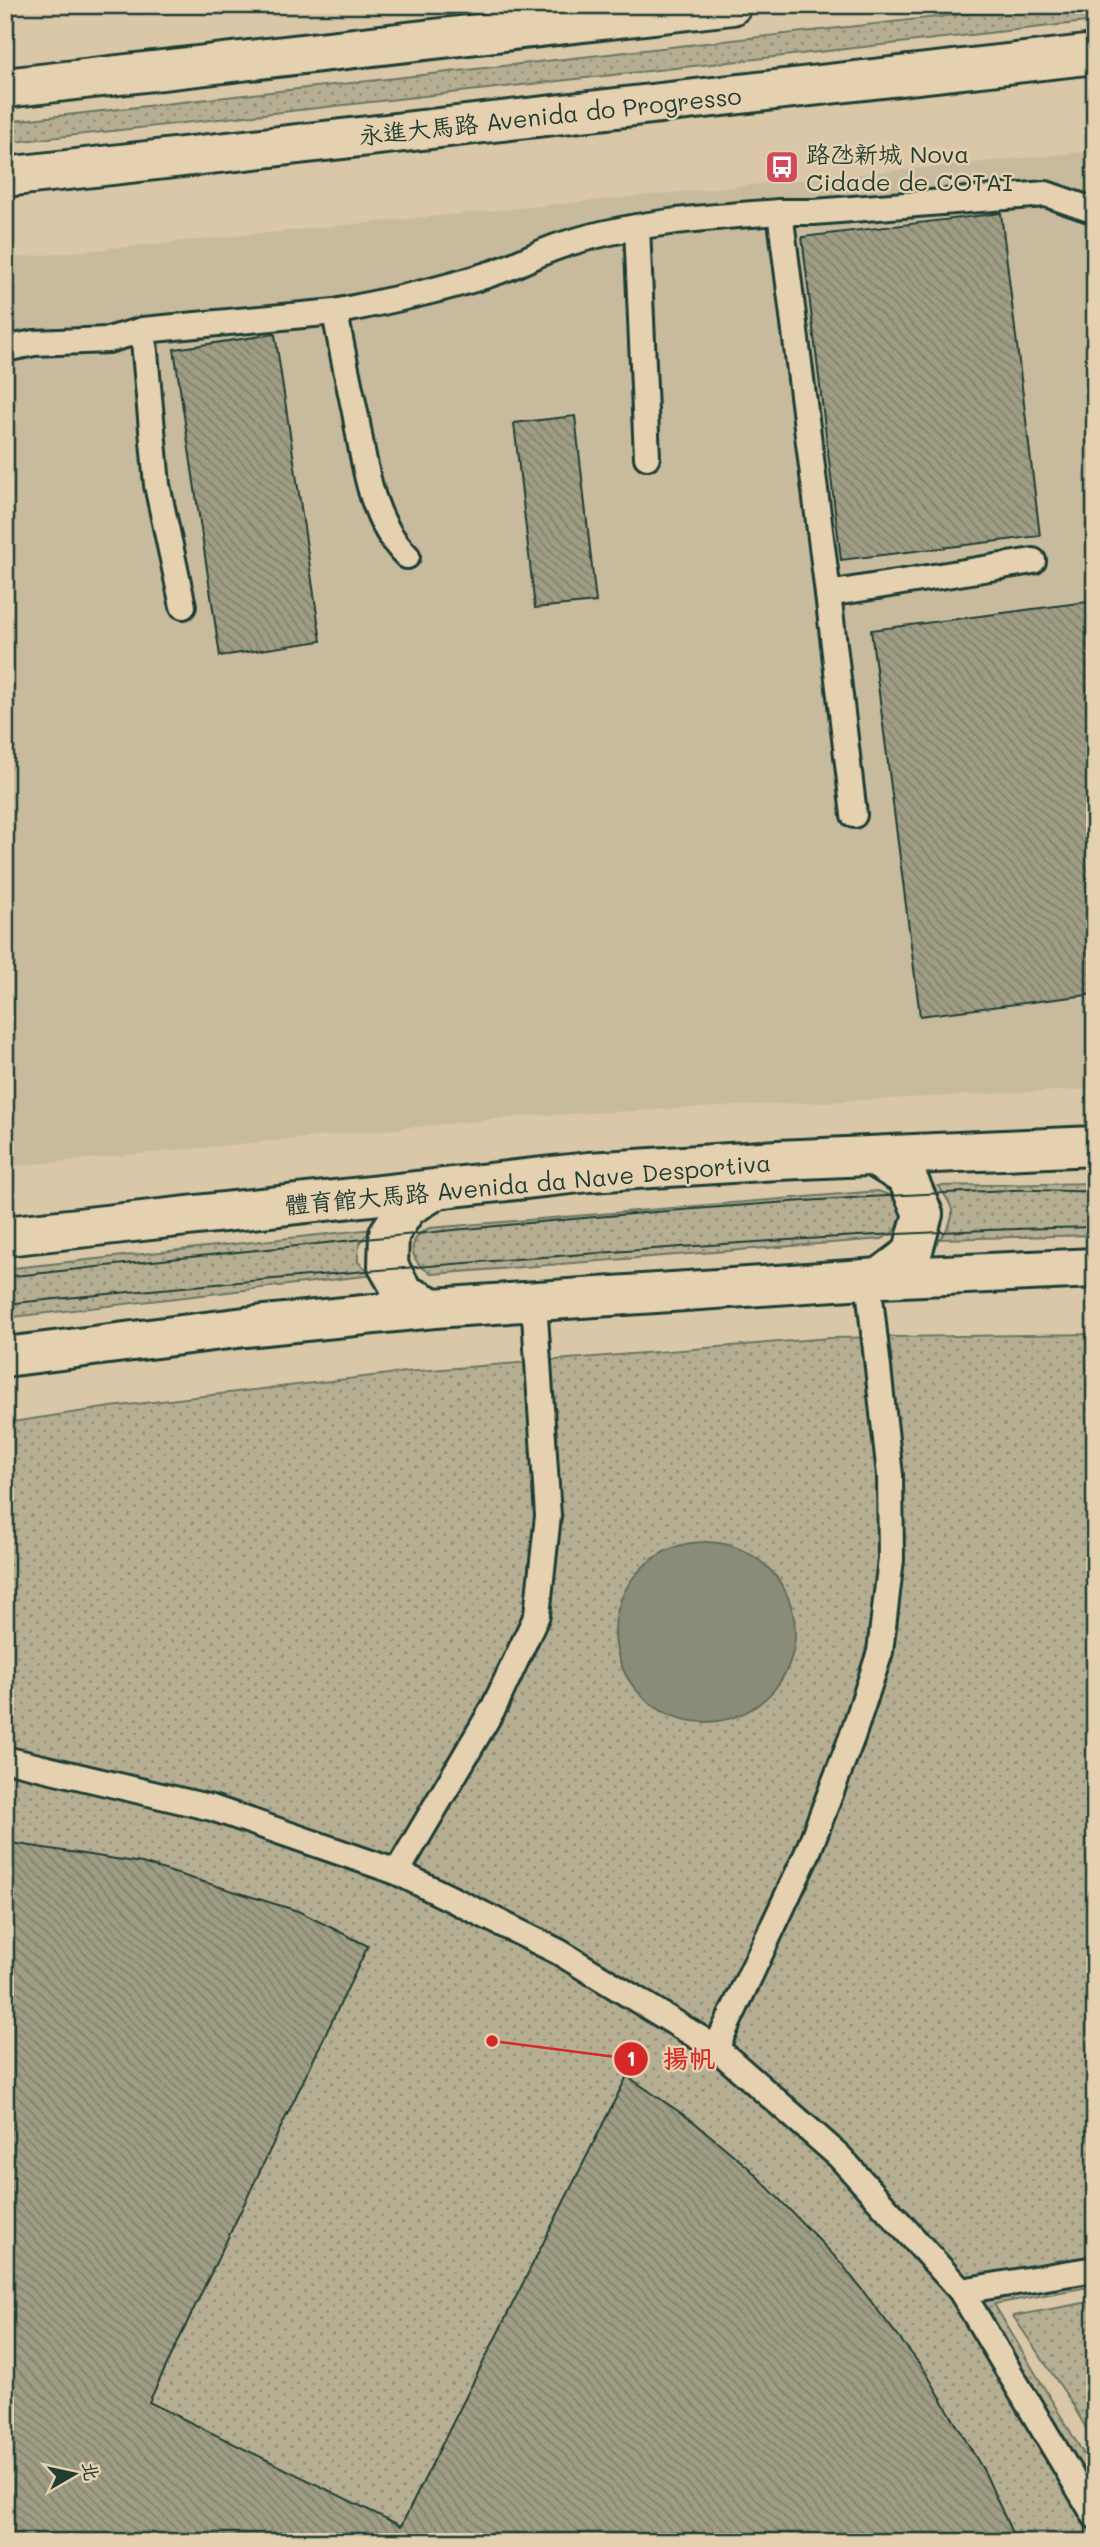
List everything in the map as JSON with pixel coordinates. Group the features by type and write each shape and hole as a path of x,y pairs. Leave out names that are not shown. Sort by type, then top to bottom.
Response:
{"main road":[{"path":"5,88 732,5"},
{"name":"永進大馬路 Avenida do Progresso","path":"5,177 1095,54"},
{"name":"體育館大馬路 Avenida da Nave Desportiva","path":"5,1236 603,1171 1095,1146"},
{"path":"873,1156 907,1177 923,1214 912,1254 874,1278"},
{"path":"434,1308 404,1294 387,1266 389,1234 407,1207 437,1189"},
{"path":"5,1357 245,1327 434,1308 874,1278 1095,1268"}],"lane":[{"path":"5,349 34,343 108,341 143,330 335,312 408,297 492,274 559,246 637,228 718,217 1046,194 1095,211"},
{"path":"780,212 854,815"},
{"path":"637,228 647,457"},
{"path":"335,312 366,468 379,516 393,543 407,556"},
{"path":"143,330 157,485 183,606"},
{"path":"828,594 1033,561"},
{"path":"716,2048 807,1854 852,1737 880,1652 891,1559 890,1475 874,1278"},
{"path":"397,1872 494,1707 537,1615 548,1516 534,1301"},
{"path":"5,1759 212,1808 397,1872 559,1952 716,2048 839,2156 961,2291 1095,2516"},
{"path":"961,2291 1095,2269"}],"shaded area":[{"path":"1043,5 1095,5 1095,21 5,143 5,122"},
{"path":"1095,151 1095,1089 527,1116 5,1167 5,259"},
{"path":"1095,1183 1095,1235 940,1239 949,1225 952,1212 948,1200 938,1186"},
{"path":"878,1191 895,1197 902,1212 899,1227 882,1239 433,1274 419,1264 413,1252 416,1239 429,1228"},
{"path":"373,1229 361,1243 358,1262 373,1275 5,1318 5,1269"},
{"path":"1095,1334 1095,2286 994,2304 1095,2473 1095,2542 5,2542 5,1423 111,1407 406,1372 830,1338"},
{"path":"705,1542 740,1549 769,1568 788,1597 795,1632 788,1667 769,1696 740,1715 705,1722 670,1715 641,1696 622,1667 615,1632 622,1597 641,1568 670,1549"},
{"path":"1095,2301 1095,2444 1070,2400 1013,2316"}],"building":[{"path":"1001,213 1040,536 841,560 802,237"},
{"path":"275,334 321,641 220,656 174,349"},
{"path":"575,416 596,602 535,608 514,423"},
{"path":"1095,601 1095,994 920,1016 871,630"},
{"path":"1088,1132 1095,1132 1095,1291 1093,1291"},
{"path":"5,1842 142,1863 298,1911 368,1946 149,2402 401,2526 627,2076 694,2122 749,2168 841,2263 925,2371 985,2473 1016,2542 5,2542"}],"tram line":[{"path":"5,1277 382,1237 760,1204 1012,1190 1095,1191"},
{"path":"5,1304 512,1259 903,1233 1095,1227"}],"place":[{"name":"路氹新城 Nova Cidade de COTAI","path":"782,167"},
{"name":"揚帆","path":"492,2041"}]}
